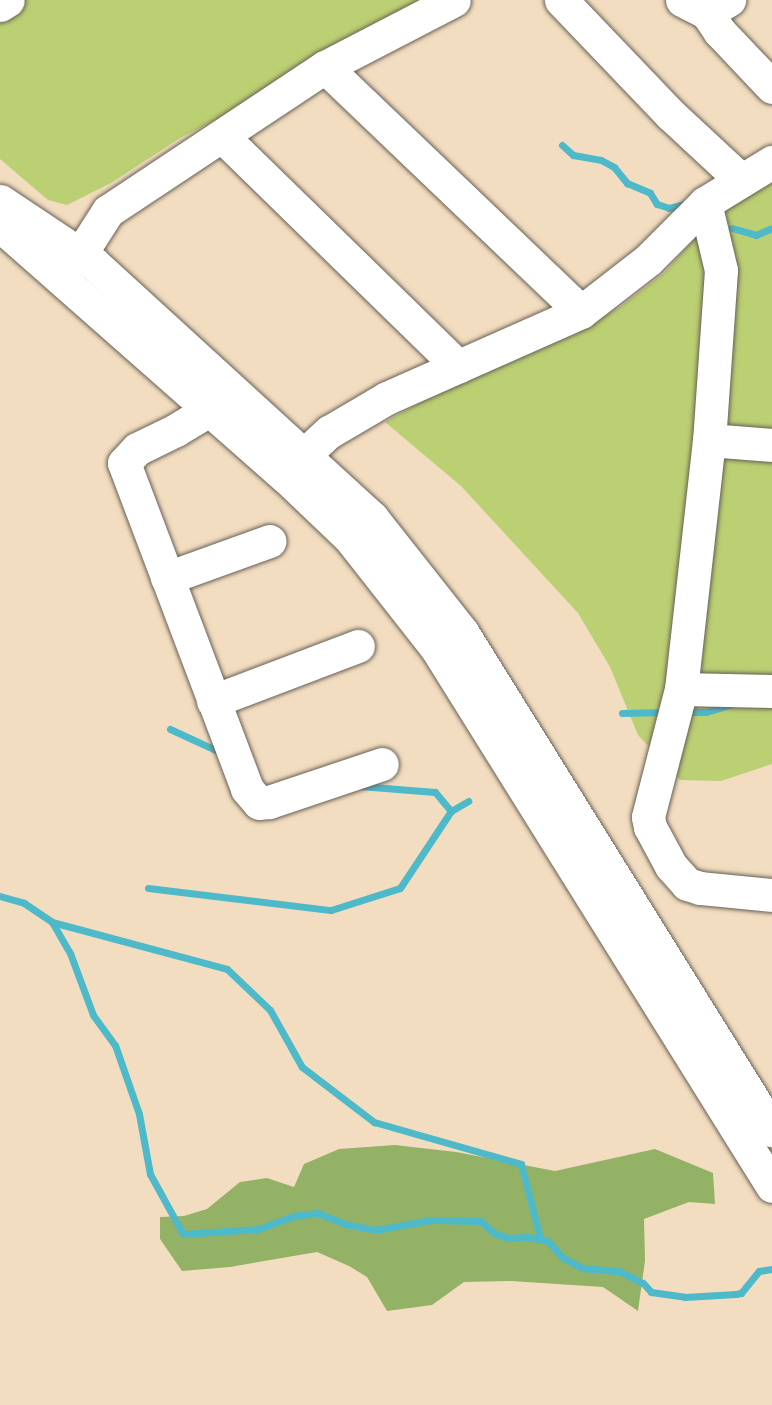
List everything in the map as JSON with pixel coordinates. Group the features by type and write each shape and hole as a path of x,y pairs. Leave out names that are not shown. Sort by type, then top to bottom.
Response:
{"street":[{"path":"0,5 8,0"},
{"path":"81,253 108,211 325,67 454,0"},
{"path":"561,0 607,51 633,73 670,114 741,180"},
{"path":"706,4 719,31 772,87"},
{"path":"325,67 581,312"},
{"path":"222,136 458,366"},
{"path":"305,454 329,432 387,398 581,312 648,260 705,203 772,162"},
{"path":"0,201 81,253 305,454 372,518 462,632 772,1130"},
{"path":"705,203 721,270 709,440 681,689 648,817 650,827 671,866 687,884 700,888 772,895"},
{"path":"0,225 210,410 350,538 437,649 772,1186"},
{"path":"210,410 137,449 124,463 247,789 259,803 382,764"},
{"path":"709,440 772,445"},
{"path":"167,578 270,541"},
{"path":"213,701 358,646"},
{"path":"681,689 772,691"}],"green space":[{"path":"0,0 430,0 285,85 180,138 111,183 67,205 48,200 0,159"},
{"path":"772,183 772,764 721,781 680,780 638,735 610,667 578,613 461,486 385,422 436,394 573,335 621,306 664,273 700,233 734,202"},
{"path":"395,1145 456,1152 555,1171 655,1149 713,1173 715,1204 689,1202 644,1219 645,1261 638,1311 603,1287 511,1281 464,1282 432,1305 387,1311 367,1277 317,1252 230,1267 182,1271 160,1239 160,1217 184,1216 207,1209 240,1182 267,1178 294,1187 304,1164 339,1149"}],"waterway":[{"path":"562,145 573,155 601,160 614,167 627,183 650,193 657,204 669,208 688,203"},
{"path":"732,228 756,235 772,228"},
{"path":"685,712 706,712 732,704"},
{"path":"622,713 667,712"},
{"path":"170,729 222,753"},
{"path":"360,786 435,792 451,811 468,801"},
{"path":"148,888 331,910 400,888 451,811"},
{"path":"0,896 24,903 52,922 70,953 93,1015 115,1045 139,1114 150,1174 183,1234 258,1229 293,1216 318,1213 345,1224 375,1230 431,1220 481,1221 494,1233 508,1238 527,1237 548,1241 562,1257 582,1268 619,1271 643,1283 651,1292 685,1297 741,1293 759,1271 772,1269"},
{"path":"52,922 227,969 270,1010 302,1067 374,1122 521,1164 540,1238"}]}
